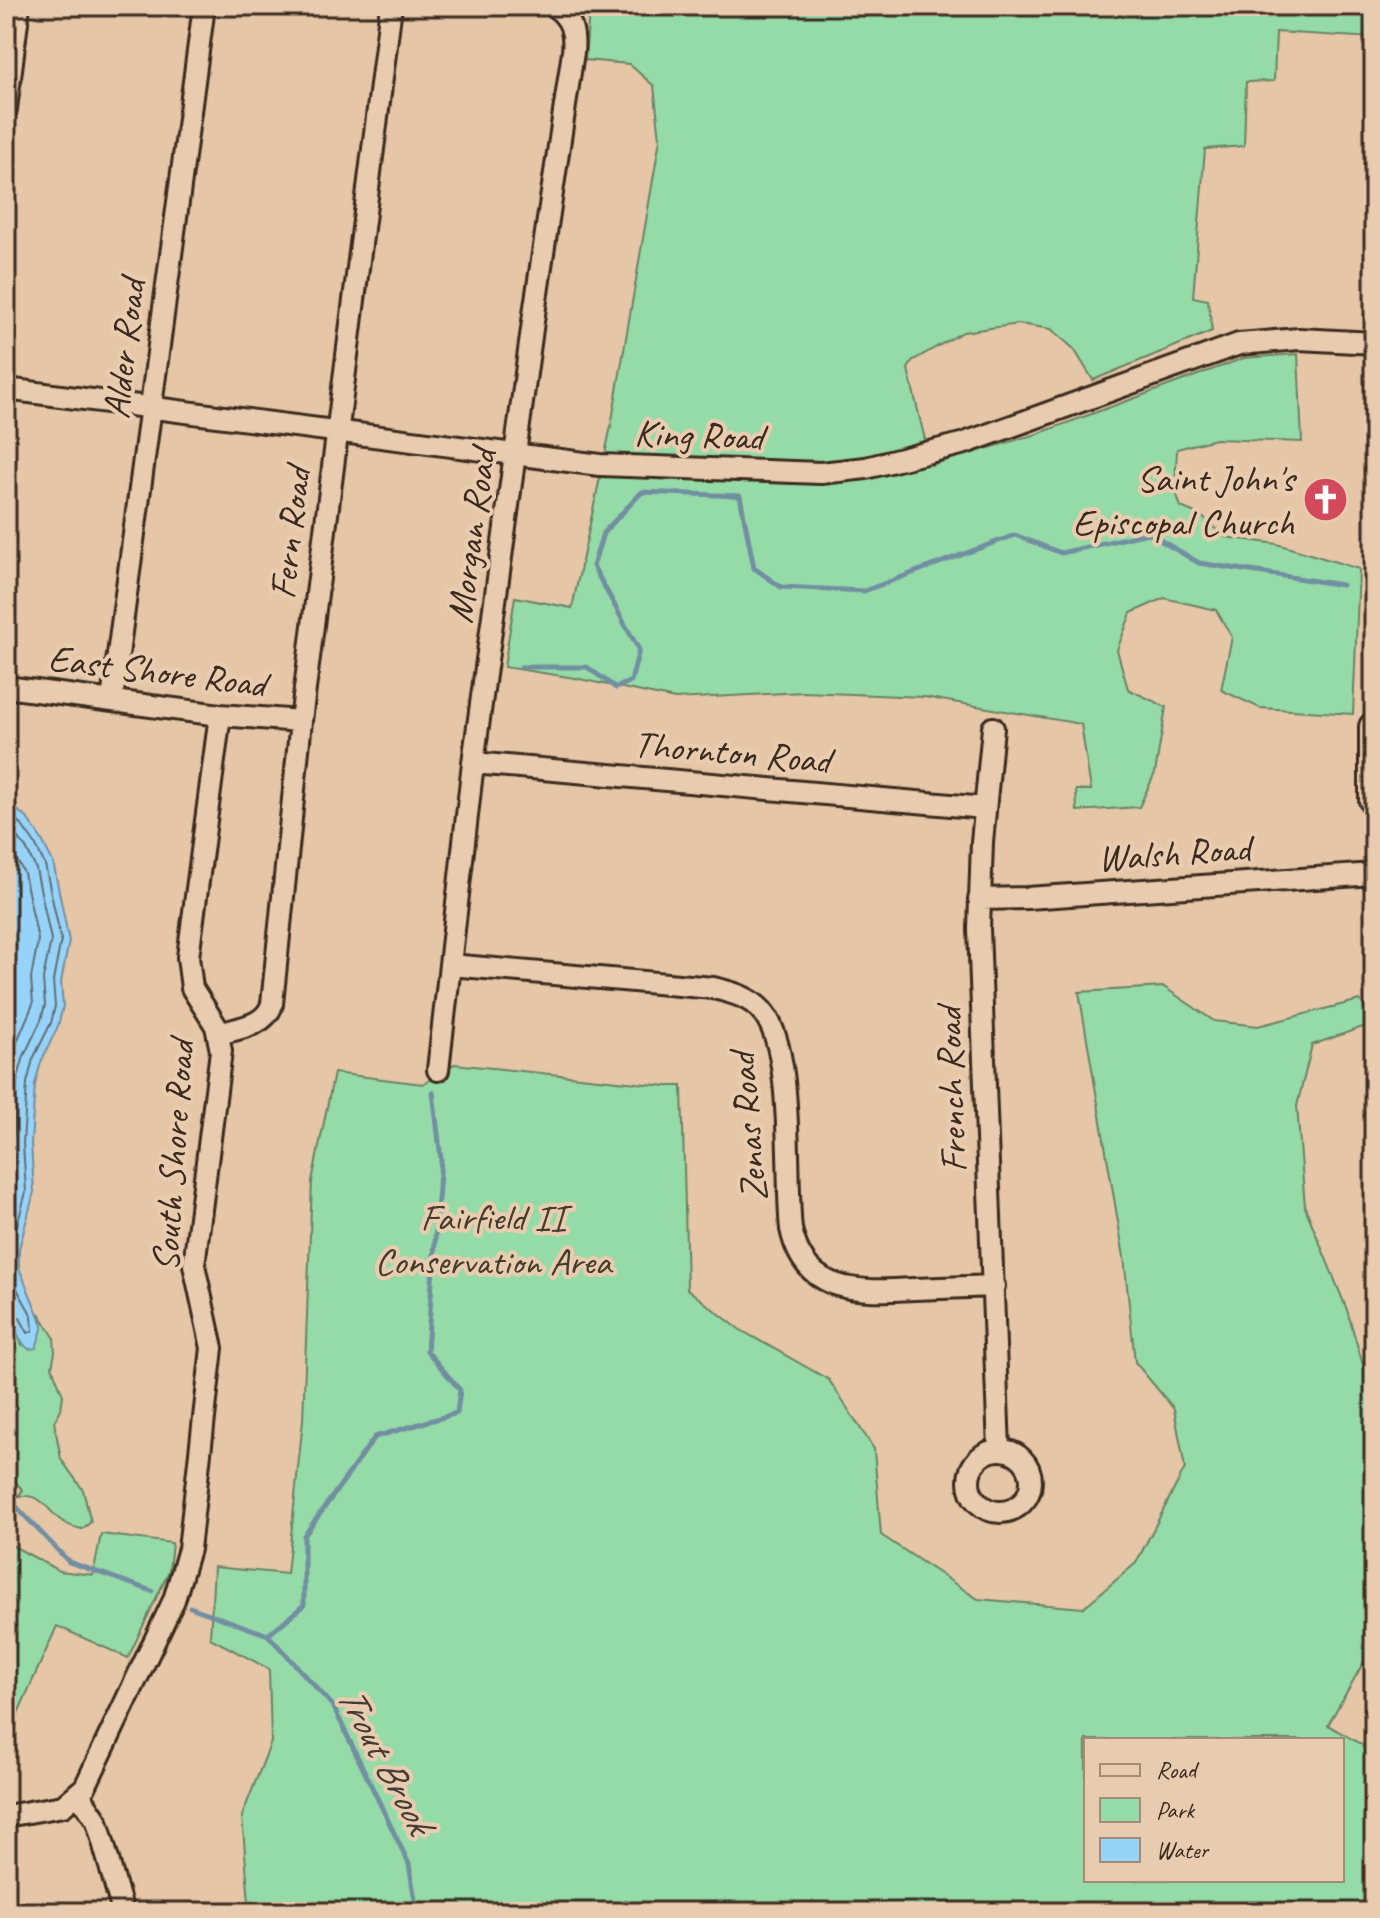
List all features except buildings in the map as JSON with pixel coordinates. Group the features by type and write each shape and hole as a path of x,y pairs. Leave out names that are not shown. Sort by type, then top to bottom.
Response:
{"main road":[{"path":"1374,727 1374,800"}],"street":[{"path":"6,109 19,6"},
{"name":"Alder Road","path":"112,700 204,6"},
{"name":"Fern Road","path":"219,1034 261,1021 267,1017 272,1004 301,721 391,6"},
{"name":"Morgan Road","path":"438,1070 473,763 573,52 572,27 559,10"},
{"name":"King Road","path":"6,389 337,433 635,468 790,473 852,470 973,441 1239,344 1299,339 1374,343"},
{"name":"East Shore Road","path":"6,687 220,715 301,721"},
{"name":"South Shore Road","path":"79,1794 96,1768 174,1600 189,1549 212,1359 210,1335 194,1265 221,1059 219,1034 192,988 188,957 220,715"},
{"name":"French Road","path":"993,728 979,899 999,1450"},
{"name":"Thornton Road","path":"473,763 985,808"},
{"name":"Walsh Road","path":"979,899 1374,874"},
{"name":"Zenas Road","path":"450,965 713,988 751,1001 772,1024 778,1045 784,1081 791,1229 797,1250 808,1267 833,1284 862,1291 994,1286"},
{"path":"6,1816 54,1809 79,1794 97,1821 123,1912"}],"green space":[{"path":"585,6 1374,6 1374,38 1276,32 1274,81 1246,82 1244,146 1205,149 1193,297 1208,300 1212,331 1093,380 1074,349 1051,329 1019,324 963,332 912,361 908,369 931,465 1037,434 1244,358 1298,354 1302,442 1215,439 1177,449 1175,489 1181,507 1200,515 1225,537 1277,544 1359,569 1353,714 1260,708 1221,690 1232,637 1216,610 1164,598 1131,613 1117,650 1128,689 1166,707 1155,773 1139,807 1077,811 1076,790 1091,790 1081,724 924,697 803,692 675,699 504,667 515,597 572,608 611,426 660,139 654,86 629,64 585,60 589,11"},
{"name":"Fairfield II Conservation Area","path":"1164,987 1214,1021 1258,1026 1360,1000 1374,1023 1312,1045 1297,1106 1305,1207 1347,1310 1374,1403 1374,1644 1328,1725 1362,1745 1374,1773 1374,1912 252,1912 242,1816 271,1742 269,1669 210,1638 214,1567 287,1574 303,1420 312,1181 334,1073 423,1084 454,1064 682,1086 687,1289 739,1329 829,1380 874,1449 881,1535 978,1599 1083,1608 1136,1563 1185,1468 1174,1409 1135,1362 1124,1257 1079,992"},
{"path":"39,1313 54,1337 52,1367 63,1395 61,1409 54,1422 61,1459 83,1490 91,1522 82,1529 61,1520 37,1499 18,1496 23,1490 12,1478 6,1480 6,1318 14,1324 22,1345 43,1326"},
{"path":"101,1534 172,1543 169,1571 128,1658 57,1626 14,1722 6,1723 6,1542 59,1571 93,1575"}],"water":[{"path":"6,801 27,818 53,862 69,941 61,982 63,1006 35,1084 31,1143 34,1192 19,1249 19,1268 43,1326 36,1348 29,1349 6,1318"}],"waterway":[{"path":"521,667 587,667 616,688 631,681 639,650 593,566 603,533 642,492 740,496 754,568 781,587 864,591 1015,535 1061,553 1148,533 1199,563 1342,585"},
{"path":"268,1635 304,1605 304,1536 375,1437 457,1413 460,1390 427,1351 441,1159 433,1092"},
{"name":"Trout Brook","path":"6,1496 69,1562 152,1591"},
{"name":"Trout Brook","path":"190,1607 268,1635 333,1706 409,1864 417,1912"}],"place":[{"name":"Saint John's Episcopal Church","path":"1325,500"}]}
